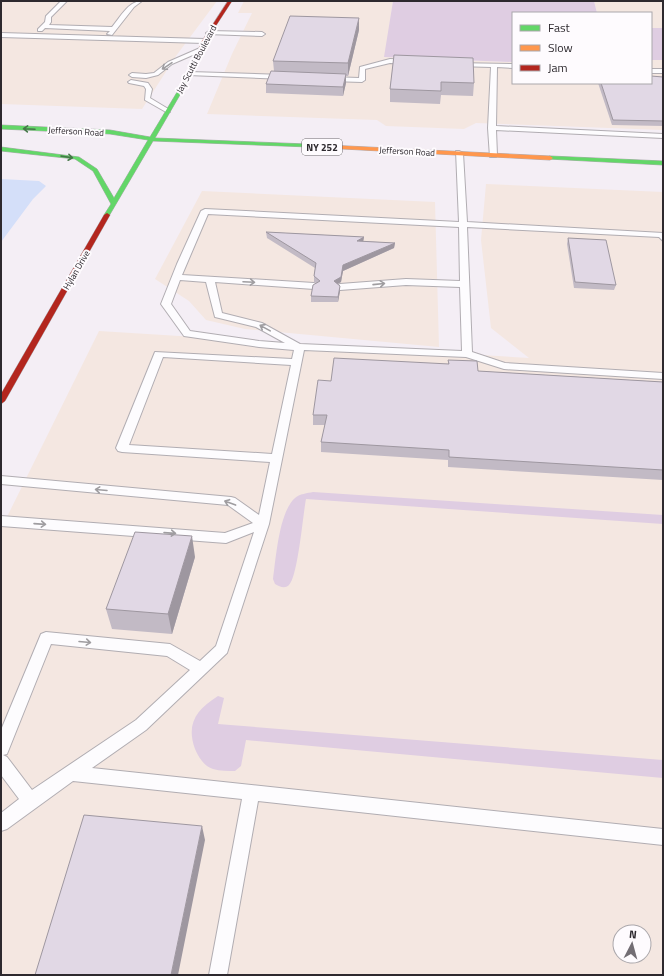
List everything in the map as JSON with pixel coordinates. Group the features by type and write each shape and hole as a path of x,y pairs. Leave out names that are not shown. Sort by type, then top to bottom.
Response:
{"main road":[{"name":"Jay Scutti Boulevard","path":"151,139 190,74 209,33 230,1"},
{"name":"Jefferson Road","path":"1,128 110,132 151,139 663,163"},
{"name":"Jefferson Road","path":"113,143 151,139"},
{"name":"Hylan Drive","path":"1,401 151,139"},
{"path":"1,149 77,158 95,170 114,204"}],"lane":[{"path":"46,24 48,17 64,1"},
{"path":"34,36 72,1"},
{"path":"106,38 131,4 138,3 139,1"},
{"path":"46,24 114,29"},
{"path":"209,33 262,34"},
{"path":"1,35 106,38 202,46"},
{"path":"168,111 147,99 149,89 146,84 130,78 156,74 170,63 202,46"},
{"path":"322,78 362,80 362,68 390,62 421,63"},
{"path":"451,64 512,66"},
{"path":"493,155 492,128 494,65"},
{"path":"652,71 663,71"},
{"path":"190,74 290,77"},
{"path":"492,128 663,136"},
{"path":"460,153 467,354"},
{"path":"663,238 662,235 205,211 166,304 187,334 259,344 300,347 467,354 504,366 663,376"},
{"path":"176,278 314,286"},
{"path":"210,280 218,315 259,325 300,347"},
{"path":"340,288 406,282 465,284"},
{"path":"1,823 30,801 141,725 222,649 263,524 300,347"},
{"path":"276,458 122,448 159,354 296,362"},
{"path":"1,480 231,501 263,524"},
{"path":"1,521 226,538 263,524"},
{"path":"1,749 46,638 170,650 201,669"},
{"path":"1,762 30,801"},
{"path":"71,773 663,837"},
{"path":"218,975 251,792"}],"shaded area":[{"path":"1,1 217,1 176,56 142,109 1,104"},
{"path":"244,1 393,1 385,57 512,62 512,84 652,84 652,60 663,60 663,130 476,123 464,129 386,126 377,120 207,114 232,54 252,13 238,13"},
{"path":"393,1 594,1 597,12 512,12 512,62 384,57"},
{"path":"594,1 663,1 663,28 652,28 652,12 597,12"},
{"path":"652,28 663,28 663,60 652,60"},
{"path":"486,184 663,192 663,975 1,975 1,529 99,331 529,358 491,328 481,240"},
{"path":"202,191 435,202 439,347 245,329 206,320 189,301 155,279"},
{"path":"313,492 663,515 663,524 306,499 295,570 289,585 286,587 281,587 275,584 273,579 279,536 285,514 295,498"},
{"path":"218,696 224,698 218,724 663,760 663,778 246,740 241,766 235,771 216,770 204,764 200,758 195,749 192,732 195,718 199,712 210,701"}],"water":[{"path":"1,179 39,181 46,186 33,199 1,242"}],"building":[{"path":"290,16 359,18 348,63 273,61"},
{"path":"394,55 473,58 474,83 441,82 441,91 390,89"},
{"path":"271,71 346,74 343,87 266,84"},
{"path":"652,76 663,77 663,121 613,120 601,84 652,84"},
{"path":"266,232 364,237 357,241 395,243 343,265 341,277 334,281 340,286 338,297 311,296 313,285 320,281 314,276 316,263"},
{"path":"568,238 606,240 616,285 575,282"},
{"path":"334,358 449,364 448,360 477,361 478,371 663,382 663,470 449,457 449,450 321,442 327,415 313,415 318,380 331,381"},
{"path":"135,532 192,536 168,614 106,609"},
{"path":"84,815 202,826 171,975 35,975"}],"traffic: fast":[{"path":"107,215 190,74 199,52"},
{"path":"1,127 110,132 151,139 307,146"},
{"path":"1,149 77,158 95,170 114,204"},
{"path":"550,158 663,163"}],"traffic: slow":[{"path":"307,146 550,158"}],"traffic: jam":[{"path":"199,52 204,41 230,1"},
{"path":"1,401 107,215"}]}
